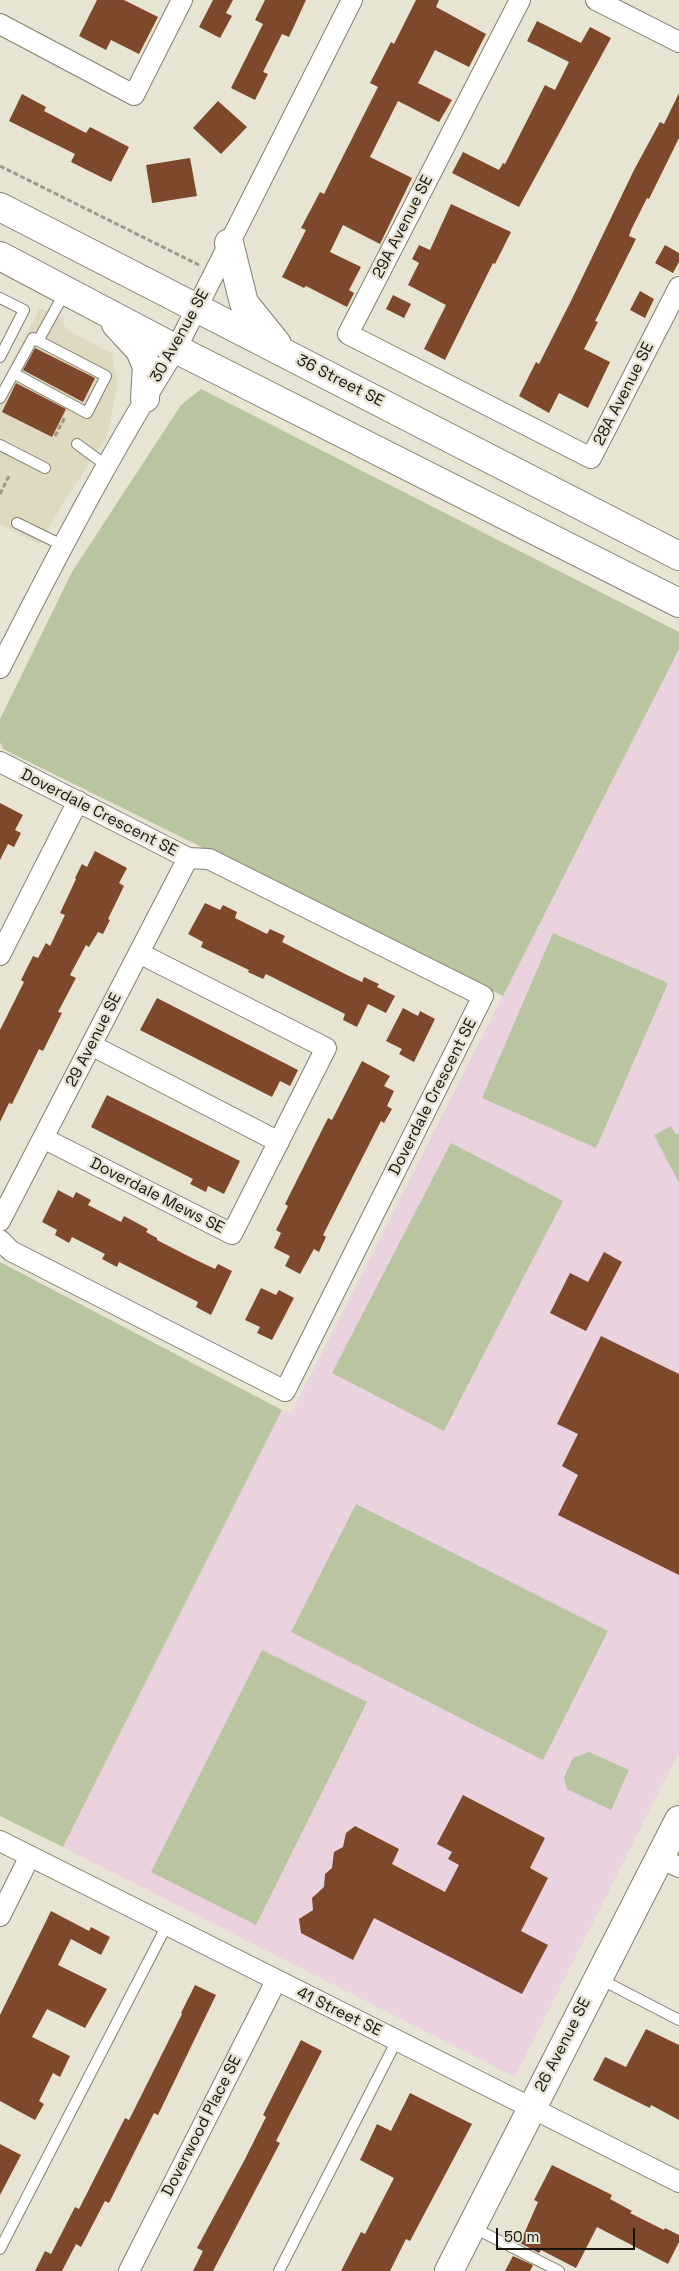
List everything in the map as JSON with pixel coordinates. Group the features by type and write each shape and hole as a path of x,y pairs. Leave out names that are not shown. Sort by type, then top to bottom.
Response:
{"main road":[{"name":"36 Street SE","path":"0,207 679,556"},
{"path":"228,243 244,303 282,351"},
{"path":"0,256 176,349 679,603"},
{"path":"105,312 140,350 147,367 145,398"},
{"name":"26 Avenue SE","path":"449,2271 597,1978 670,1862 679,1820"}],"street":[{"path":"9,28 134,95 182,0"},
{"name":"30 Avenue SE","path":"0,668 62,545 198,308 228,243 352,0"},
{"name":"29A Avenue SE","path":"468,395 348,334 520,0"},
{"path":"596,0 679,42"},
{"name":"28A Avenue SE","path":"468,395 591,458 679,287"},
{"name":"Doverdale Crescent SE","path":"0,762 188,858 208,859 483,996 285,1391 11,1250 0,1240"},
{"path":"0,955 78,801"},
{"name":"29 Avenue SE","path":"0,1221 188,858"},
{"name":"Doverdale Mews SE","path":"43,1138 232,1234 326,1048 139,953"},
{"path":"91,1045 279,1142"},
{"name":"41 Street SE","path":"0,1842 679,2182"},
{"path":"0,1916 30,1856"},
{"name":"Doverwood Place SE","path":"129,2271 276,1981"}],"lane":[{"path":"38,341 65,291"},
{"path":"0,298 24,310 0,357"},
{"path":"0,398 15,374 33,338 58,355 79,366 106,376 87,412 64,396 15,374"},
{"path":"77,444 107,466"},
{"path":"0,445 46,468"},
{"path":"17,523 62,545"},
{"path":"0,2249 167,1925"},
{"path":"597,1978 679,2020"},
{"path":"279,2271 397,2040"},
{"path":"471,2226 559,2271"}],"path":[{"path":"0,166 214,272"},
{"path":"0,494 10,474"}],"shaded area":[{"path":"40,308 64,319 63,323 67,330 113,354 114,369 118,382 107,437 70,492 39,544 0,524 0,386"},
{"path":"679,649 679,1752 515,2077 63,1847 282,1410 291,1414"}],"green space":[{"path":"201,389 679,632 679,649 503,996 3,749 0,742 0,719 72,572 181,405"},
{"path":"553,933 668,983 596,1148 482,1098"},
{"path":"671,1126 676,1135 679,1133 679,1183 654,1135"},
{"path":"451,1143 563,1201 444,1431 332,1373"},
{"path":"0,1262 282,1410 63,1847 0,1816"},
{"path":"356,1504 608,1631 543,1760 291,1632"},
{"path":"262,1650 367,1702 256,1925 151,1872"},
{"path":"589,1752 629,1770 611,1810 567,1789 564,1777 573,1758"}],"building":[{"path":"97,0 124,0 158,17 139,54 111,40 106,50 79,36"},
{"path":"213,0 233,0 226,13 232,16 220,38 199,27"},
{"path":"265,0 306,0 289,37 282,34 263,72 268,74 255,100 231,88 263,24 255,20"},
{"path":"416,0 439,0 436,7 486,34 469,67 435,50 418,83 452,100 439,122 398,101 370,157 412,178 380,244 343,225 330,252 361,267 349,290 354,293 347,307 306,286 304,288 282,277 306,230 301,228 320,192 324,194 378,87 370,83 391,42 394,44"},
{"path":"537,21 581,43 590,27 611,38 519,207 452,173 463,152 499,170 503,163 505,164 545,85 555,90 569,62 527,41"},
{"path":"679,93 679,138 649,199 647,198 631,230 629,236 636,239 595,321 598,322 584,349 610,362 588,408 559,393 549,413 519,396 536,362 539,364 634,170 660,122 664,124"},
{"path":"22,94 46,107 44,111 86,133 90,127 129,147 111,182 71,162 75,154 9,121"},
{"path":"218,101 247,127 221,154 193,128"},
{"path":"190,158 197,196 152,203 146,165"},
{"path":"451,204 511,232 495,264 493,263 445,360 424,349 446,305 408,285 419,263 412,259 419,245 430,250"},
{"path":"665,245 679,253 679,262 673,273 655,263"},
{"path":"640,291 654,299 645,318 630,310"},
{"path":"393,295 411,304 404,318 386,309"},
{"path":"35,348 95,378 83,402 23,370"},
{"path":"16,383 66,409 52,437 2,412"},
{"path":"0,803 23,815 15,830 21,833 14,847 8,844 0,860"},
{"path":"95,851 127,868 119,883 124,886 103,934 98,932 89,947 86,945 70,975 76,978 58,1012 62,1013 43,1051 39,1049 12,1104 9,1103 0,1122 0,1030 24,982 21,980 33,956 38,958 46,943 50,946 65,915 60,913 75,878 82,864 87,867"},
{"path":"205,903 220,910 223,905 237,912 235,918 267,934 270,929 285,936 282,942 347,975 362,982 364,977 379,984 377,987 395,996 386,1013 368,1004 357,1027 343,1020 345,1014 266,974 263,979 248,972 249,970 201,947 203,942 188,934"},
{"path":"157,998 298,1070 290,1086 280,1081 272,1097 140,1030"},
{"path":"403,1008 418,1016 420,1011 435,1019 414,1062 399,1054 402,1049 386,1041"},
{"path":"362,1061 390,1076 384,1086 394,1091 387,1106 392,1109 384,1123 381,1121 323,1235 326,1237 319,1252 314,1249 300,1274 285,1266 290,1256 274,1248 281,1233 276,1230 288,1206 285,1204 328,1118 332,1120"},
{"path":"107,1095 240,1161 224,1194 208,1186 206,1192 190,1184 193,1179 91,1127"},
{"path":"58,1190 73,1198 76,1192 91,1200 88,1205 121,1222 124,1216 148,1229 146,1232 157,1238 157,1240 192,1258 215,1269 218,1264 232,1271 211,1315 196,1307 198,1302 119,1262 117,1267 102,1259 105,1254 72,1237 69,1243 55,1235 57,1230 42,1222"},
{"path":"604,1252 622,1262 586,1331 550,1313 570,1273 588,1282"},
{"path":"261,1288 276,1295 279,1290 294,1298 272,1340 257,1333 260,1327 245,1320"},
{"path":"601,1336 679,1374 679,1575 558,1515 578,1475 562,1466 578,1434 557,1424"},
{"path":"463,1795 545,1838 530,1868 548,1878 521,1931 548,1945 522,1994 374,1918 353,1960 301,1933 299,1919 313,1910 312,1898 324,1887 325,1874 332,1868 334,1852 343,1847 346,1833 355,1826 399,1849 392,1864 445,1892 459,1865 448,1859 452,1852 437,1844"},
{"path":"51,1911 89,1931 91,1927 110,1937 101,1955 71,1939 58,1965 107,1989 85,2028 47,2009 32,2037 70,2056 60,2077 53,2073 39,2101 44,2104 35,2120 0,2101 0,2015"},
{"path":"195,1985 216,1995 158,2115 154,2113 109,2203 105,2201 81,2247 76,2244 62,2271 35,2271 45,2251 51,2254 75,2207 79,2209 125,2118 129,2120"},
{"path":"646,2029 679,2045 679,2120 651,2105 650,2108 593,2080 605,2057 626,2067"},
{"path":"301,2040 322,2051 276,2141 280,2143 213,2271 193,2271 203,2251 197,2248 266,2117 263,2115"},
{"path":"410,2093 472,2124 410,2241 406,2239 390,2271 341,2271 361,2232 365,2234 394,2178 360,2160 377,2124 391,2131"},
{"path":"0,2144 21,2155 0,2195"},
{"path":"552,2165 612,2195 610,2199 632,2211 630,2213 664,2230 665,2228 679,2235 679,2242 668,2264 597,2227 576,2268 541,2250 539,2253 520,2243 538,2202 534,2200"},
{"path":"513,2256 533,2265 530,2271 505,2271"}]}
